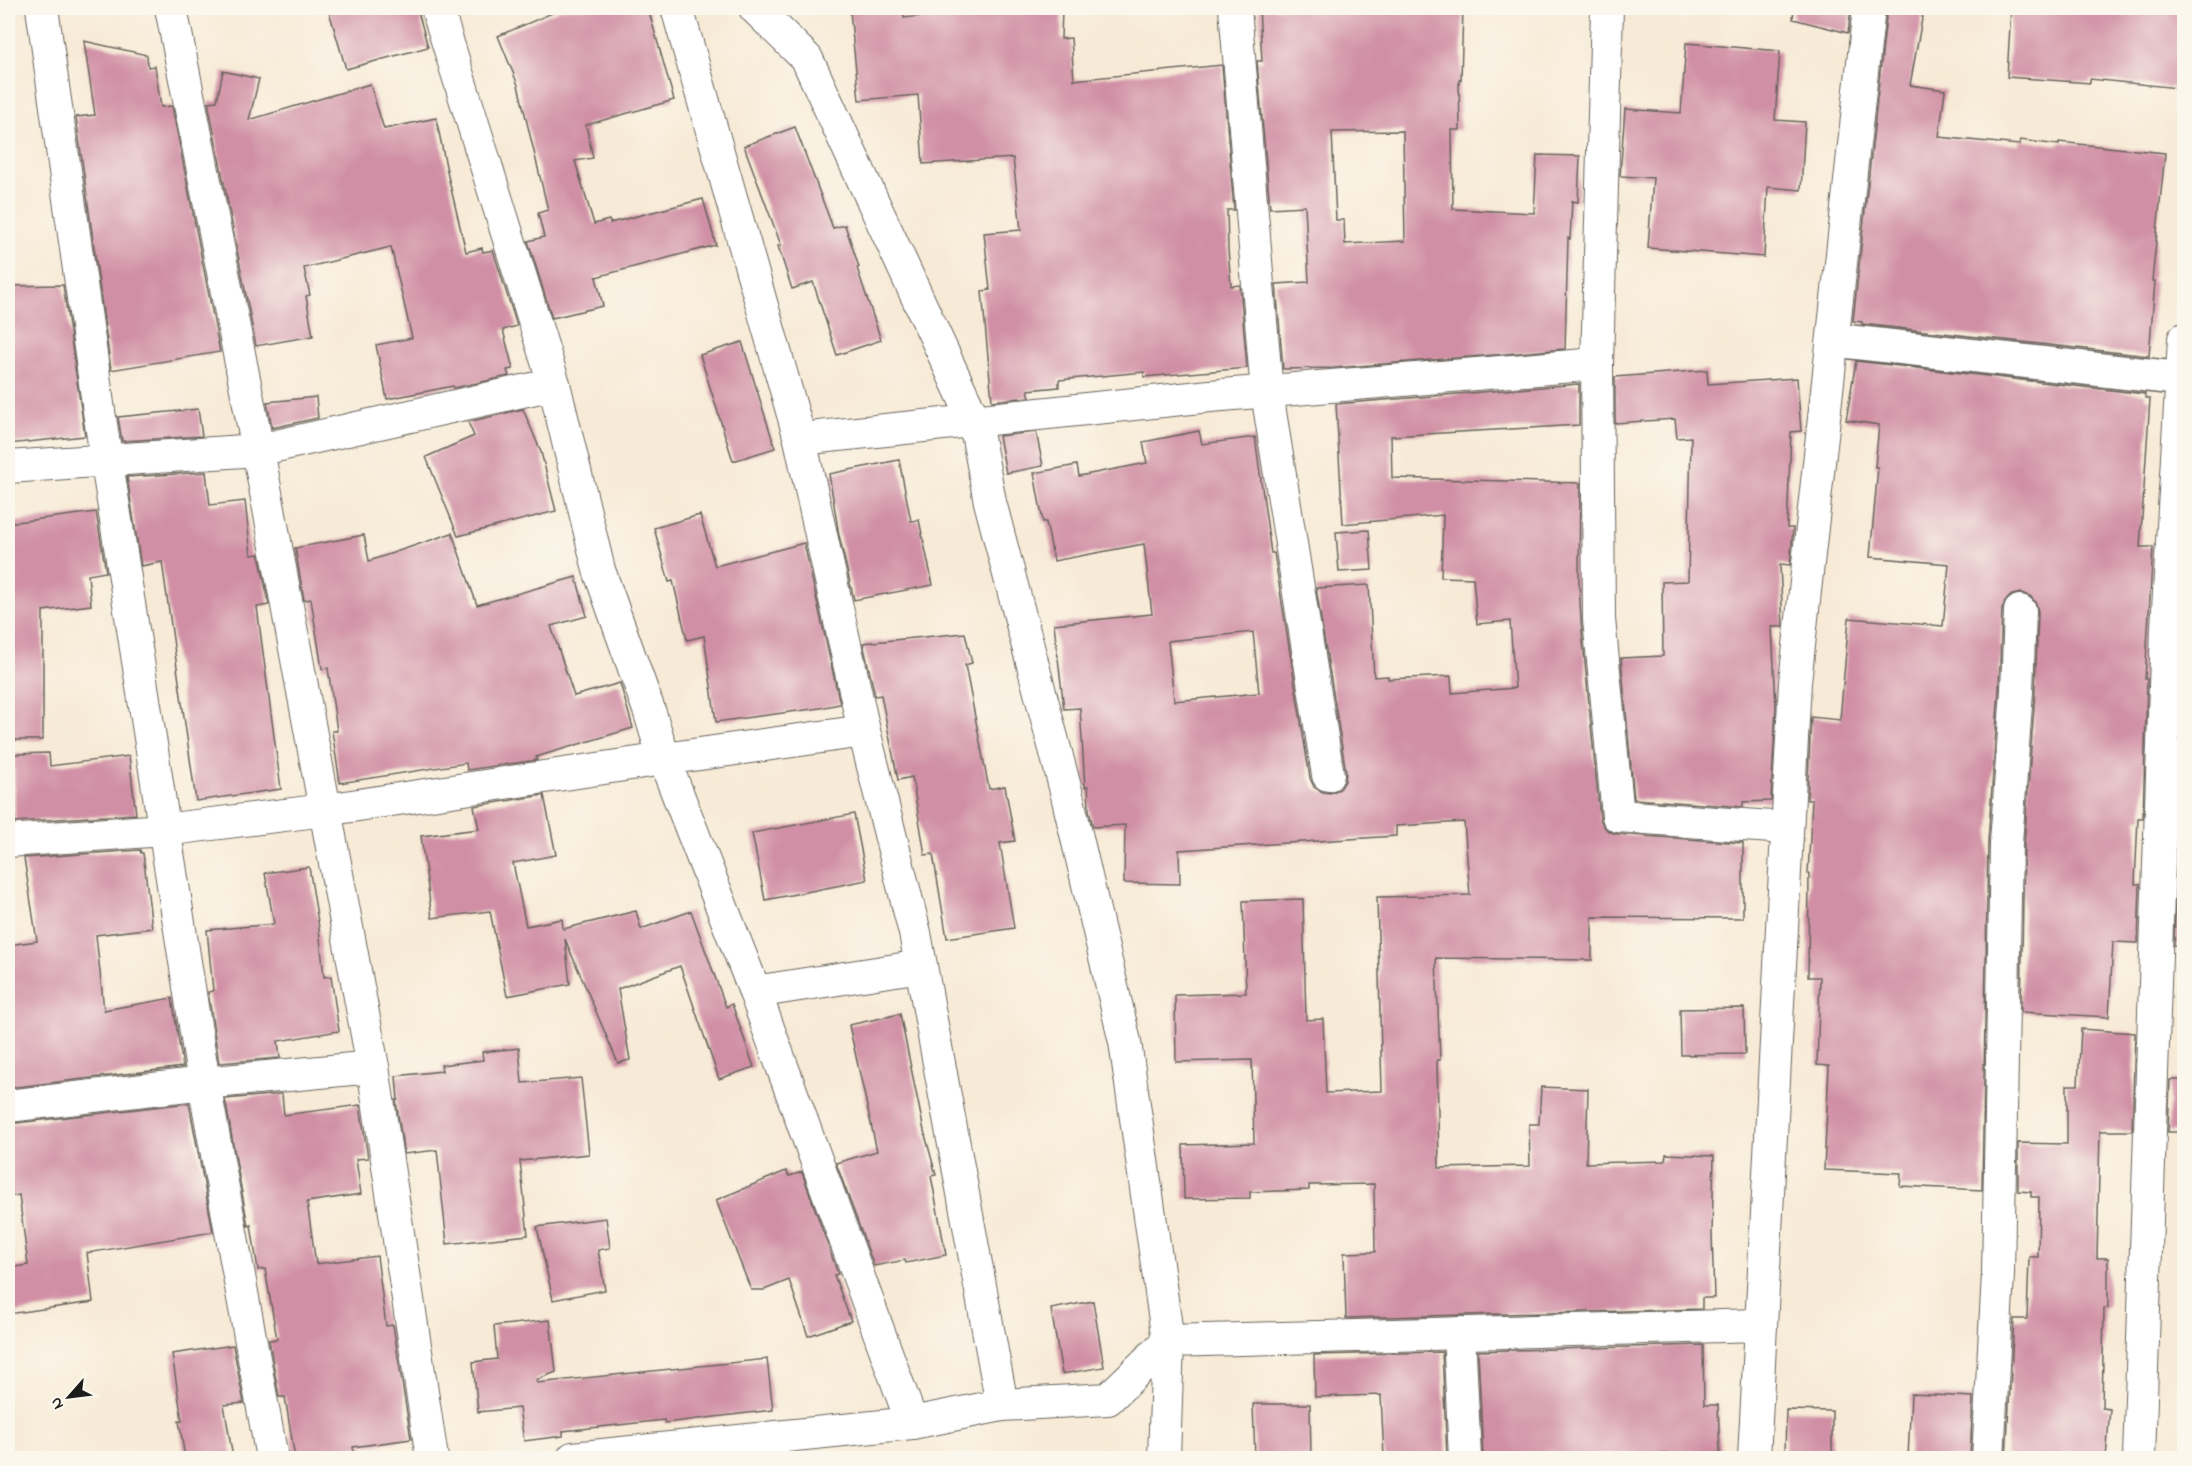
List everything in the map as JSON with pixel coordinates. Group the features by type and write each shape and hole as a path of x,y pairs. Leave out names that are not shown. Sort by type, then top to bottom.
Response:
{"street":[{"path":"42,8 107,461 204,1083 272,1458"},
{"path":"171,8 258,450 373,1067 432,1458"},
{"path":"437,8 554,384 599,570 664,759 755,992 912,1423"},
{"path":"677,8 800,439 864,731 915,933 1002,1405"},
{"path":"755,8 807,59 966,422 990,502 1066,791 1125,1042 1168,1341 1164,1458"},
{"path":"1235,8 1267,393 1328,775"},
{"path":"1607,8 1597,364 1599,619 1618,816 1786,828"},
{"path":"1754,1458 1795,682 1869,8"},
{"path":"2139,1458 2176,628 2184,339"},
{"path":"1834,340 2184,379"},
{"path":"800,439 1210,396 1597,364"},
{"path":"8,467 258,450 554,384"},
{"path":"1988,1458 1998,1274 2006,843 2020,612"},
{"path":"8,841 164,830 325,810 864,731"},
{"path":"755,992 921,966"},
{"path":"8,1106 204,1083 373,1067"},
{"path":"573,1458 681,1453 912,1423 1002,1405 1108,1399 1168,1341 1761,1325"},
{"path":"1459,1333 1465,1458"}],"building":[{"path":"328,8 417,8 428,47 346,69"},
{"path":"564,8 648,8 674,100 586,125 593,158 575,161 594,224 609,220 610,223 703,199 716,245 596,277 603,306 552,318 528,241 544,237 538,213 548,210 518,85 498,36"},
{"path":"904,8 904,18 990,8 1062,8 1061,39 1071,38 1074,80 1222,65 1234,210 1227,210 1231,286 1240,285 1247,368 1144,377 1144,372 1059,380 1059,387 1028,390 1030,397 992,401 982,291 990,290 984,233 1021,230 1013,158 923,164 918,95 859,100 850,11"},
{"path":"1259,8 1463,8 1461,80 1459,80 1460,130 1452,130 1453,209 1534,213 1537,155 1580,156 1578,202 1572,201 1570,239 1568,238 1565,349 1334,368 1283,369 1276,284 1309,282 1305,206 1270,208 1257,61 1262,61","holes":["1403,131 1405,241 1345,244 1344,220 1336,220 1332,132"]},
{"path":"1794,8 1851,8 1848,33 1793,19"},
{"path":"1887,8 1924,8 1910,85 1945,90 1939,137 2019,145 2020,140 2059,145 2059,142 2165,153 2152,281 2155,281 2149,356 1862,324 1862,322 1853,321"},
{"path":"2011,8 2184,8 2178,88 2090,79 2090,83 2007,77"},
{"path":"84,41 147,55 148,67 155,66 161,107 172,106 220,352 111,370 76,117 95,115"},
{"path":"1686,43 1780,51 1775,120 1805,122 1801,190 1768,187 1764,257 1648,248 1653,178 1620,176 1625,109 1681,113"},
{"path":"223,71 259,79 249,120 370,84 384,129 436,118 466,252 482,248 483,252 493,250 517,326 503,330 513,369 507,370 509,376 387,399 376,345 412,338 391,247 304,268 310,295 306,296 313,336 256,346 208,102 217,101"},
{"path":"795,127 833,228 845,225 881,340 837,355 813,282 792,289 778,246 781,245 744,146"},
{"path":"63,285 85,436 8,444 8,286"},
{"path":"742,342 775,448 733,461 700,355"},
{"path":"1856,361 2145,394 2145,398 2150,399 2140,547 2153,547 2145,679 2147,679 2143,818 2138,818 2135,884 2140,884 2138,943 2113,942 2109,1017 2021,1012 2024,844 2035,692 2038,612 2036,603 2030,596 2021,593 2012,595 2005,601 2002,610 1999,690 1988,842 1982,1190 1900,1186 1901,1173 1824,1170 1829,1066 1817,1065 1820,977 1808,977 1808,874 1812,800 1807,800 1811,717 1840,720 1849,618 1943,626 1949,564 1870,557 1878,467 1875,467 1879,425 1846,420"},
{"path":"1707,370 1708,384 1797,378 1801,431 1791,432 1787,528 1793,528 1790,565 1780,564 1783,627 1772,627 1776,706 1771,801 1743,802 1743,807 1634,799 1621,658 1663,656 1662,582 1688,581 1691,437 1677,438 1675,419 1615,423 1615,377"},
{"path":"1579,384 1579,425 1391,436 1392,478 1580,483 1581,621 1600,818 1608,831 1617,834 1743,843 1743,918 1592,917 1592,960 1436,958 1440,1060 1437,1060 1439,1168 1530,1166 1529,1124 1539,1124 1541,1087 1588,1089 1586,1163 1665,1161 1666,1154 1714,1156 1712,1233 1714,1298 1702,1298 1702,1309 1346,1318 1344,1253 1375,1252 1374,1184 1309,1185 1309,1190 1250,1192 1250,1198 1184,1199 1183,1145 1254,1143 1252,1060 1176,1062 1175,995 1246,993 1243,901 1303,899 1306,1020 1323,1019 1326,1093 1382,1091 1377,897 1470,895 1464,822 1396,826 1396,836 1179,850 1180,884 1124,883 1125,825 1093,827 1089,810 1088,786 1085,787 1080,708 1064,709 1054,624 1152,614 1144,544 1054,561 1046,522 1043,522 1034,473 1077,465 1079,476 1147,463 1143,442 1199,431 1202,444 1255,437 1271,553 1274,553 1310,778 1314,787 1322,792 1330,793 1340,789 1345,781 1346,772 1316,588 1369,585 1374,677 1388,676 1388,679 1451,676 1452,693 1515,688 1510,621 1477,624 1473,578 1441,577 1443,515 1343,524 1336,404","holes":["1253,632 1259,693 1174,701 1168,641"]},
{"path":"316,397 318,418 272,428 267,402"},
{"path":"198,409 202,436 122,441 118,417"},
{"path":"523,409 541,452 556,511 458,536 426,457 474,436 468,422"},
{"path":"1036,432 1043,466 1006,473 999,436"},
{"path":"899,460 911,521 919,520 933,585 854,600 839,535 829,474"},
{"path":"206,472 210,505 245,501 251,555 259,554 269,605 257,607 281,789 196,801 162,562 141,566 127,477"},
{"path":"96,512 106,572 88,575 91,605 43,611 43,740 8,740 8,523"},
{"path":"700,515 715,566 804,543 840,704 716,722 704,636 687,640 673,581 669,582 654,528"},
{"path":"1369,530 1372,570 1339,572 1336,532"},
{"path":"452,533 477,605 576,577 587,616 551,626 574,696 620,683 633,728 536,757 537,760 467,770 466,763 340,783 332,731 337,731 328,668 322,669 311,599 304,600 295,548 364,535 369,561"},
{"path":"965,633 972,663 965,665 989,789 1005,786 1015,841 1000,843 1014,928 947,938 933,854 925,855 912,777 898,780 881,695 875,696 863,643"},
{"path":"2184,681 2184,822 2178,821"},
{"path":"49,753 50,766 129,756 136,814 15,822 14,754"},
{"path":"544,795 556,855 513,863 526,926 562,919 563,929 636,911 641,929 691,911 726,1007 732,1004 754,1067 719,1079 680,966 618,989 630,1060 618,1063 565,939 570,984 507,996 490,911 432,918 421,836 479,829 474,806"},
{"path":"854,814 867,880 765,900 752,833"},
{"path":"140,850 143,853 152,928 96,935 104,1010 172,998 183,1067 8,1088 8,945 37,941 24,858"},
{"path":"309,867 324,977 331,976 339,1031 278,1041 280,1058 219,1063 208,992 213,991 207,930 274,924 265,873"},
{"path":"2176,885 2184,885 2184,946 2174,945"},
{"path":"1744,1008 1745,1054 1681,1055 1680,1009"},
{"path":"900,1014 924,1131 936,1175 931,1176 946,1255 906,1263 905,1260 874,1266 836,1163 877,1151 849,1025"},
{"path":"2081,1029 2135,1033 2132,1131 2100,1131 2097,1258 2108,1258 2108,1308 2104,1308 2102,1408 2110,1409 2106,1458 2006,1458 2014,1319 2027,1319 2029,1257 2038,1257 2039,1197 2031,1197 2031,1192 2018,1191 2018,1143 2067,1144 2067,1085 2078,1085"},
{"path":"519,1048 522,1083 581,1078 589,1154 520,1161 528,1235 447,1244 437,1150 404,1154 396,1100 398,1100 396,1076 442,1071 441,1065 483,1060 482,1052"},
{"path":"2170,1080 2184,1080 2184,1132 2168,1132"},
{"path":"282,1094 284,1115 360,1105 368,1158 356,1159 361,1194 307,1202 316,1264 377,1256 386,1326 393,1325 411,1439 353,1447 354,1453 318,1458 295,1458 285,1397 279,1397 269,1340 277,1339 265,1269 258,1270 225,1099"},
{"path":"189,1103 213,1232 87,1253 93,1302 8,1314 8,1268 28,1265 19,1195 8,1197 8,1124"},
{"path":"786,1171 789,1176 802,1172 838,1274 834,1275 851,1321 808,1336 789,1280 764,1290 751,1290 716,1200"},
{"path":"606,1218 610,1248 598,1250 605,1290 553,1300 537,1227"},
{"path":"1093,1301 1104,1367 1062,1374 1051,1309"},
{"path":"550,1320 556,1372 536,1380 537,1383 767,1359 773,1410 665,1423 664,1420 563,1431 563,1436 524,1441 519,1408 478,1412 473,1362 497,1359 494,1326"},
{"path":"233,1345 244,1403 224,1405 233,1458 185,1458 172,1354"},
{"path":"1703,1345 1704,1405 1718,1405 1720,1453 1593,1455 1593,1458 1483,1458 1478,1351"},
{"path":"1442,1352 1447,1456 1384,1458 1381,1395 1315,1397 1314,1355"},
{"path":"1911,1394 1973,1397 1970,1458 1908,1458"},
{"path":"1253,1404 1310,1404 1311,1458 1255,1458"},
{"path":"1786,1410 1832,1411 1832,1458 1785,1458"}]}
